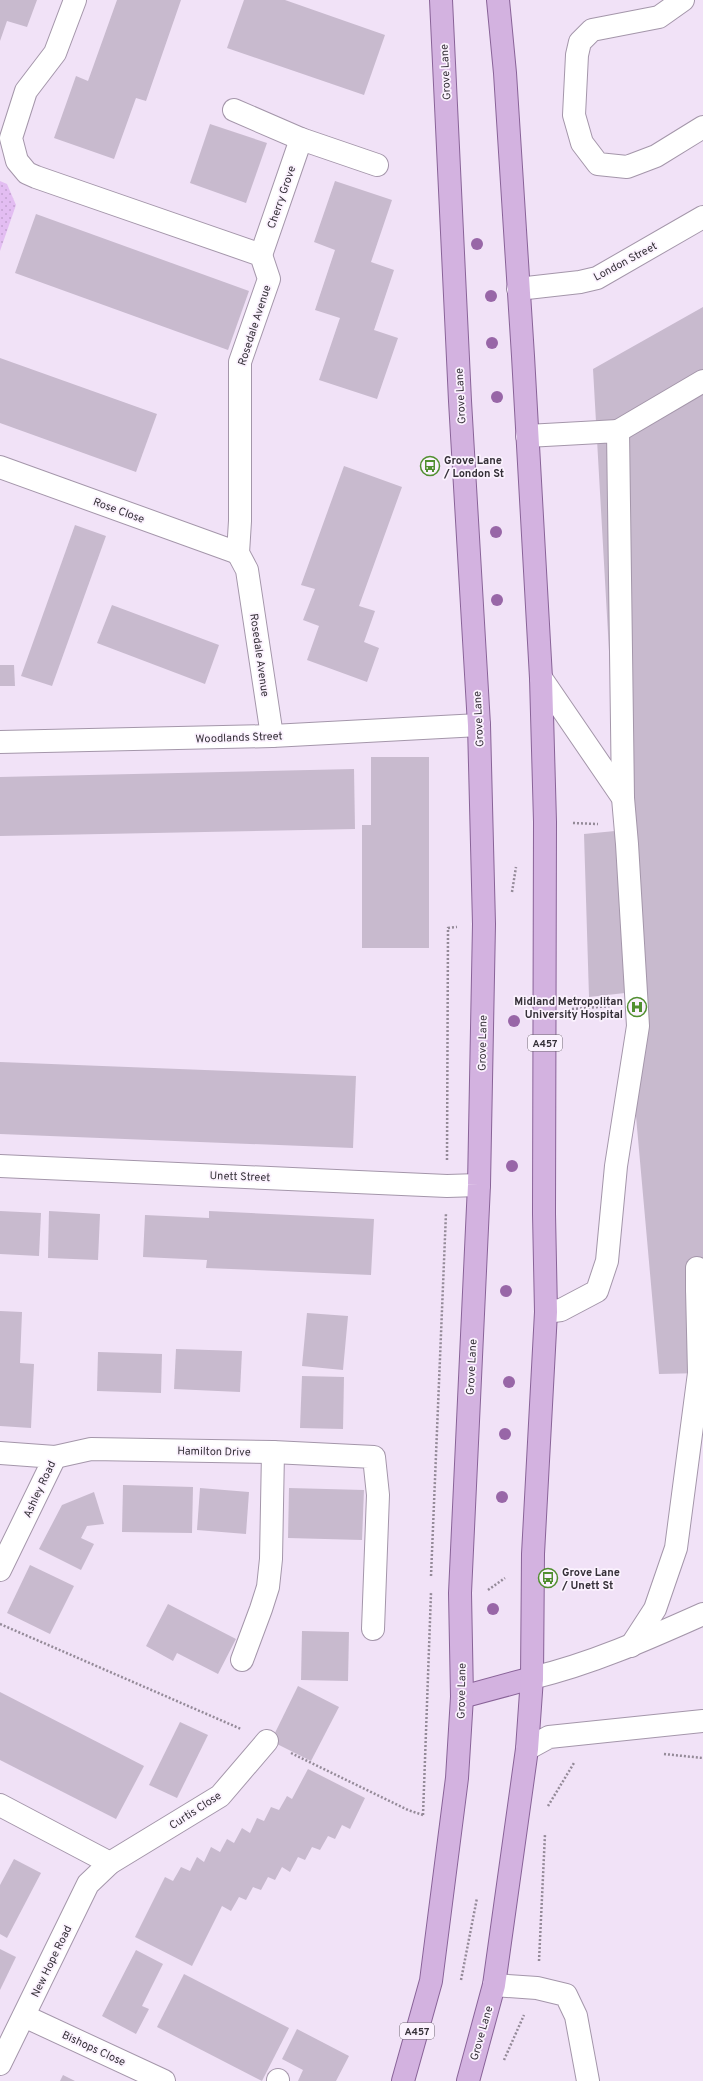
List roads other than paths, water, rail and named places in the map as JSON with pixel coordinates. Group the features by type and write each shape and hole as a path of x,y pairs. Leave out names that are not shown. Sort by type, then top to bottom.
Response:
{"main road":[{"name":"Grove Lane","path":"403,2081 431,1981 457,1778 462,1697 460,1593 479,1185 484,924 479,725 461,409 441,0"},
{"name":"Grove Lane","path":"468,2081 494,1985 526,1749 532,1678 533,1571 546,1312 544,1214 545,822 541,678 505,73 498,0"},
{"path":"462,1697 532,1678"}],"street":[{"path":"75,0 55,53 26,92 11,138 17,161 26,173 36,177 261,255"},
{"path":"683,0 659,17 592,30 580,42 577,55 574,115 582,143 598,164 627,167 656,156 703,127"},
{"path":"234,110 301,139 377,165"},
{"name":"Cherry Grove","path":"261,255 301,139"},
{"name":"London Street","path":"518,289 580,282 597,278 703,217"},
{"name":"Rosedale Avenue","path":"261,255 269,279 240,362 240,521 238,553 247,570 272,736"},
{"path":"527,436 618,432 703,381"},
{"path":"546,1312 561,1310 597,1291 607,1261 616,1166 638,1026 623,798 618,432"},
{"name":"Rose Close","path":"0,467 238,553"},
{"path":"541,678 623,798"},
{"name":"Woodlands Street","path":"0,742 272,736 479,725"},
{"name":"Unett Street","path":"0,1166 447,1186 479,1185"},
{"path":"631,1646 655,1609 676,1548 699,1373 700,1289 697,1268"},
{"name":"Hamilton Drive","path":"55,1457 91,1449 273,1452 374,1457 378,1495 373,1629"},
{"path":"242,1660 262,1609 268,1587 271,1559 273,1452"},
{"name":"Ashley Road","path":"0,1453 55,1457 0,1570"},
{"path":"532,1678 558,1672 631,1646 703,1614"},
{"path":"526,1749 549,1736 703,1721"},
{"name":"Curtis Close","path":"110,1863 220,1796 267,1741"},
{"path":"0,1805 110,1863"},
{"name":"New Hope Road","path":"0,2064 88,1884 110,1863"},
{"path":"494,1985 537,1988 566,1995 576,2016 588,2081"},
{"name":"Bishops Close","path":"24,2016 164,2081"}],"place":[{"name":"Grove Lane / London St","path":"430,466"},
{"name":"Midland Metropolitan University Hospital","path":"637,1007"},
{"name":"Grove Lane / Unett St","path":"548,1578"}]}
